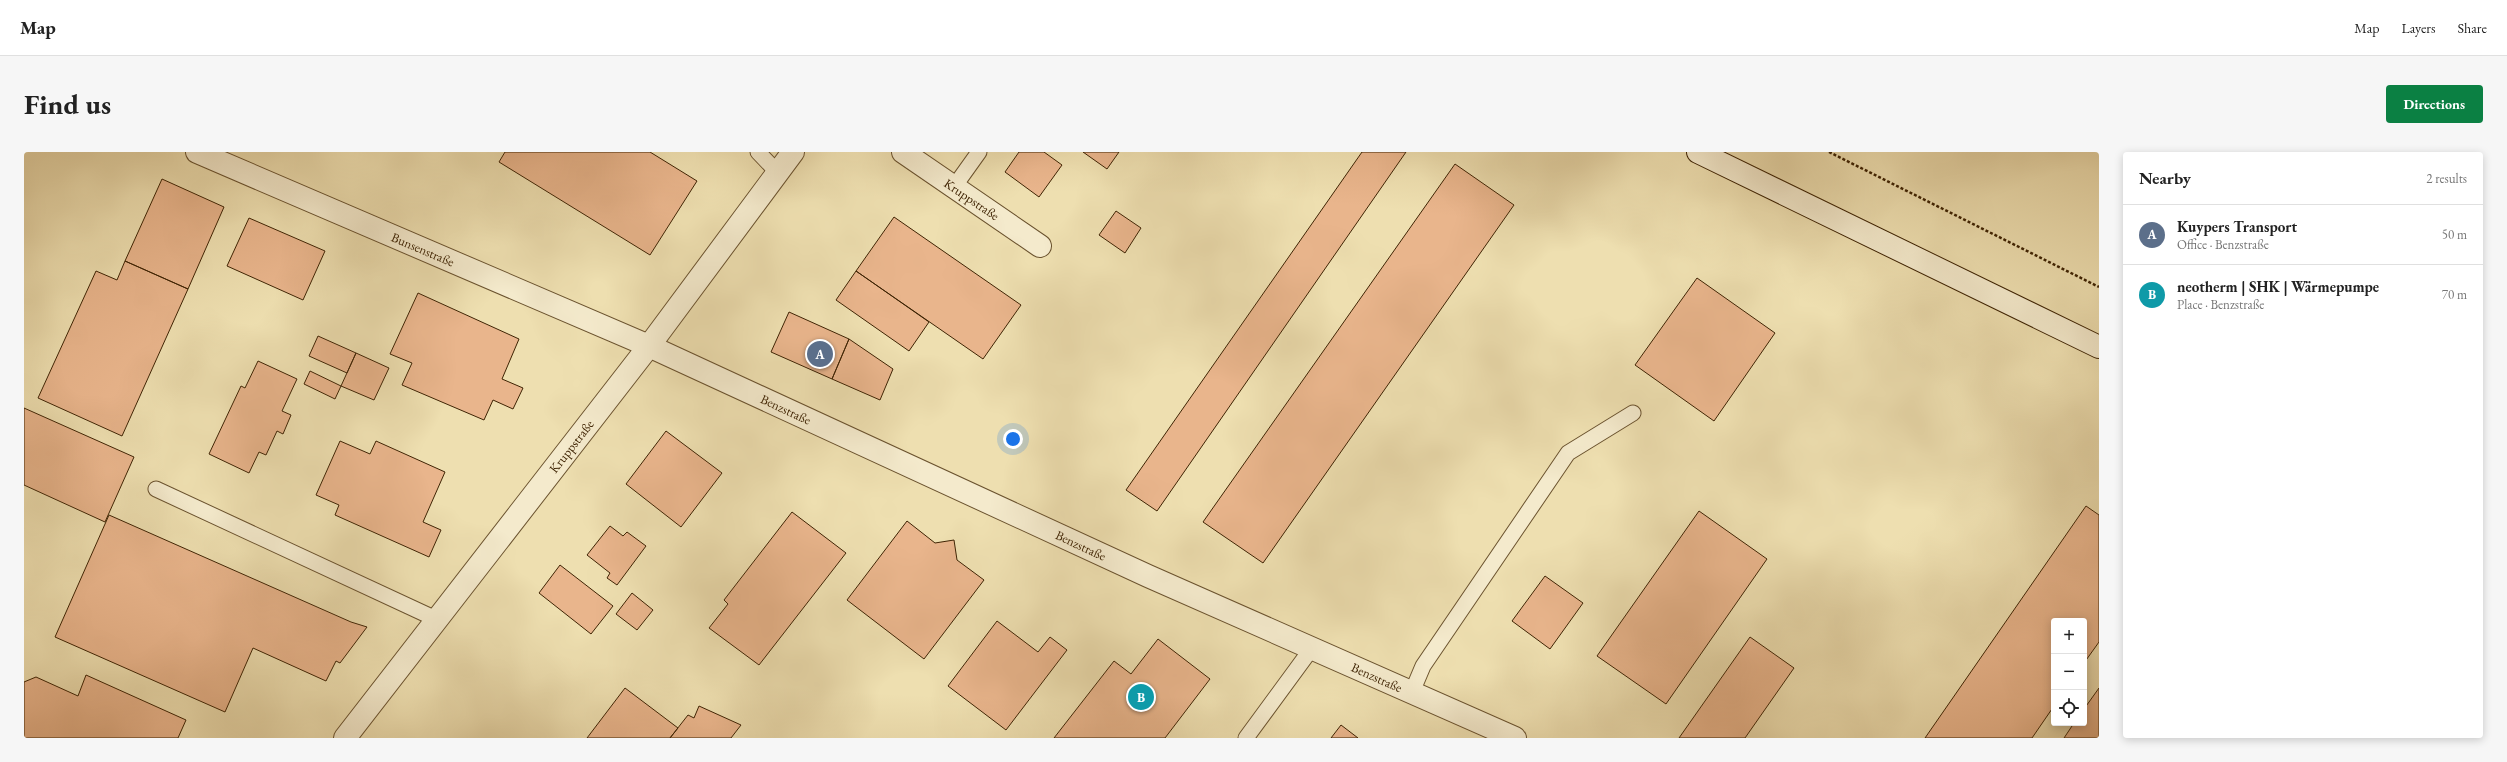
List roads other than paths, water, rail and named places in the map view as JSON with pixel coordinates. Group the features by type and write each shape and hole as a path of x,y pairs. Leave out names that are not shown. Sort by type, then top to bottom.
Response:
{"street":[{"name":"Bunsenstraße","path":"197,152 649,346"},
{"name":"Kruppstraße","path":"345,738 649,346 793,152"},
{"name":"Kruppstraße","path":"903,152 1040,246"},
{"path":"1698,152 2099,347"},
{"name":"Benzstraße","path":"649,346 1142,573 1515,738"}],"lane":[{"path":"758,152 778,173"},
{"path":"954,187 979,152"},
{"path":"1412,692 1423,666 1568,454 1633,412"},
{"path":"156,489 436,619"},
{"path":"1246,738 1312,648"}],"place":[{"name":"Kuypers Transport","path":"820,354"},
{"name":"neotherm | SHK | Wärmepumpe","path":"1141,697"}]}
